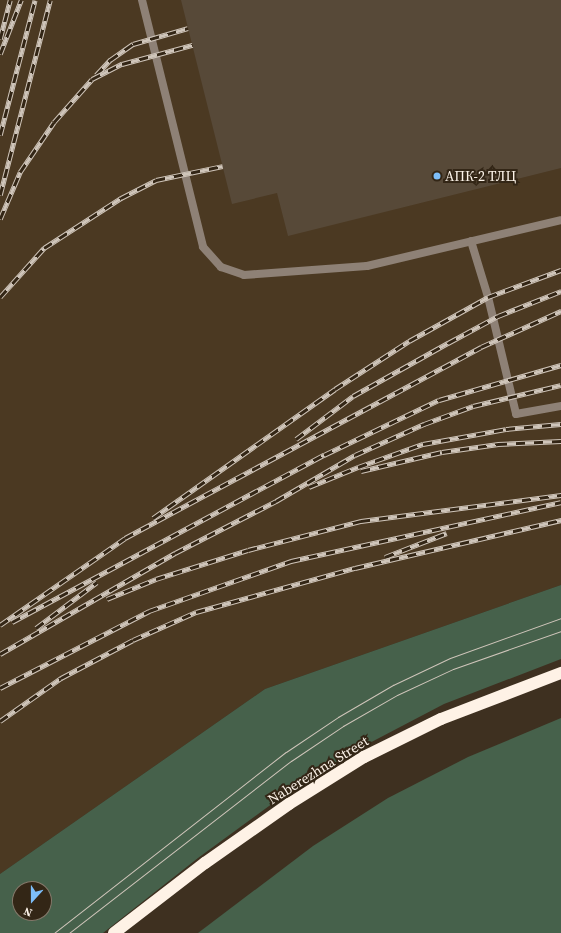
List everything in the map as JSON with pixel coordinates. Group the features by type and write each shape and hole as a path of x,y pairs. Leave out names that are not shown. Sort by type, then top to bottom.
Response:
{"highway":[{"name":"Naberezhna Street","path":"114,933 276,813 364,757 441,719 561,673"}],"lane":[{"path":"142,0 203,247 221,267 244,274 367,266 561,220"},
{"path":"471,241 488,298 516,414 561,406"}],"shaded area":[{"path":"0,0 561,0 561,585 265,689 0,874"}],"green space":[{"path":"561,585 561,659 444,704 360,748 280,798 198,858 103,933 0,933 0,874 265,689"},
{"path":"561,718 561,933 198,933 313,846 388,798 468,757"}],"building":[{"path":"181,0 561,0 561,168 288,236 277,193 232,204"}],"tram line":[{"path":"54,933 286,752 338,717 393,685 450,658 561,618"},
{"path":"69,933 291,761 343,726 397,695 453,669 561,631"}],"railway":[{"path":"0,39 10,0"},
{"path":"0,54 21,0"},
{"path":"0,135 35,0"},
{"path":"0,195 50,0"},
{"path":"96,75 110,60 133,44 188,28"},
{"path":"0,219 20,172 54,122 92,79 122,64 192,45"},
{"path":"0,297 44,248 121,198 156,180 223,166"},
{"path":"153,518 335,389 409,341 488,297 561,270"},
{"path":"296,439 353,396 498,316 561,291"},
{"path":"0,625 125,538 481,347 561,311"},
{"path":"12,622 324,455 439,400 561,365"},
{"path":"0,654 175,553 276,501 355,455 424,424 473,406 561,385"},
{"path":"309,487 358,467 423,444 506,429 561,424"},
{"path":"361,471 442,452 498,444 561,441"},
{"path":"107,599 156,579 248,550 361,521 561,495"},
{"path":"0,688 149,611 291,561 561,502"},
{"path":"0,721 61,678 133,640 196,612 355,568 561,520"},
{"path":"385,557 447,533"},
{"path":"36,628 97,582"}],"place":[{"name":"АПК-2 ТЛЦ","path":"437,176"}]}
